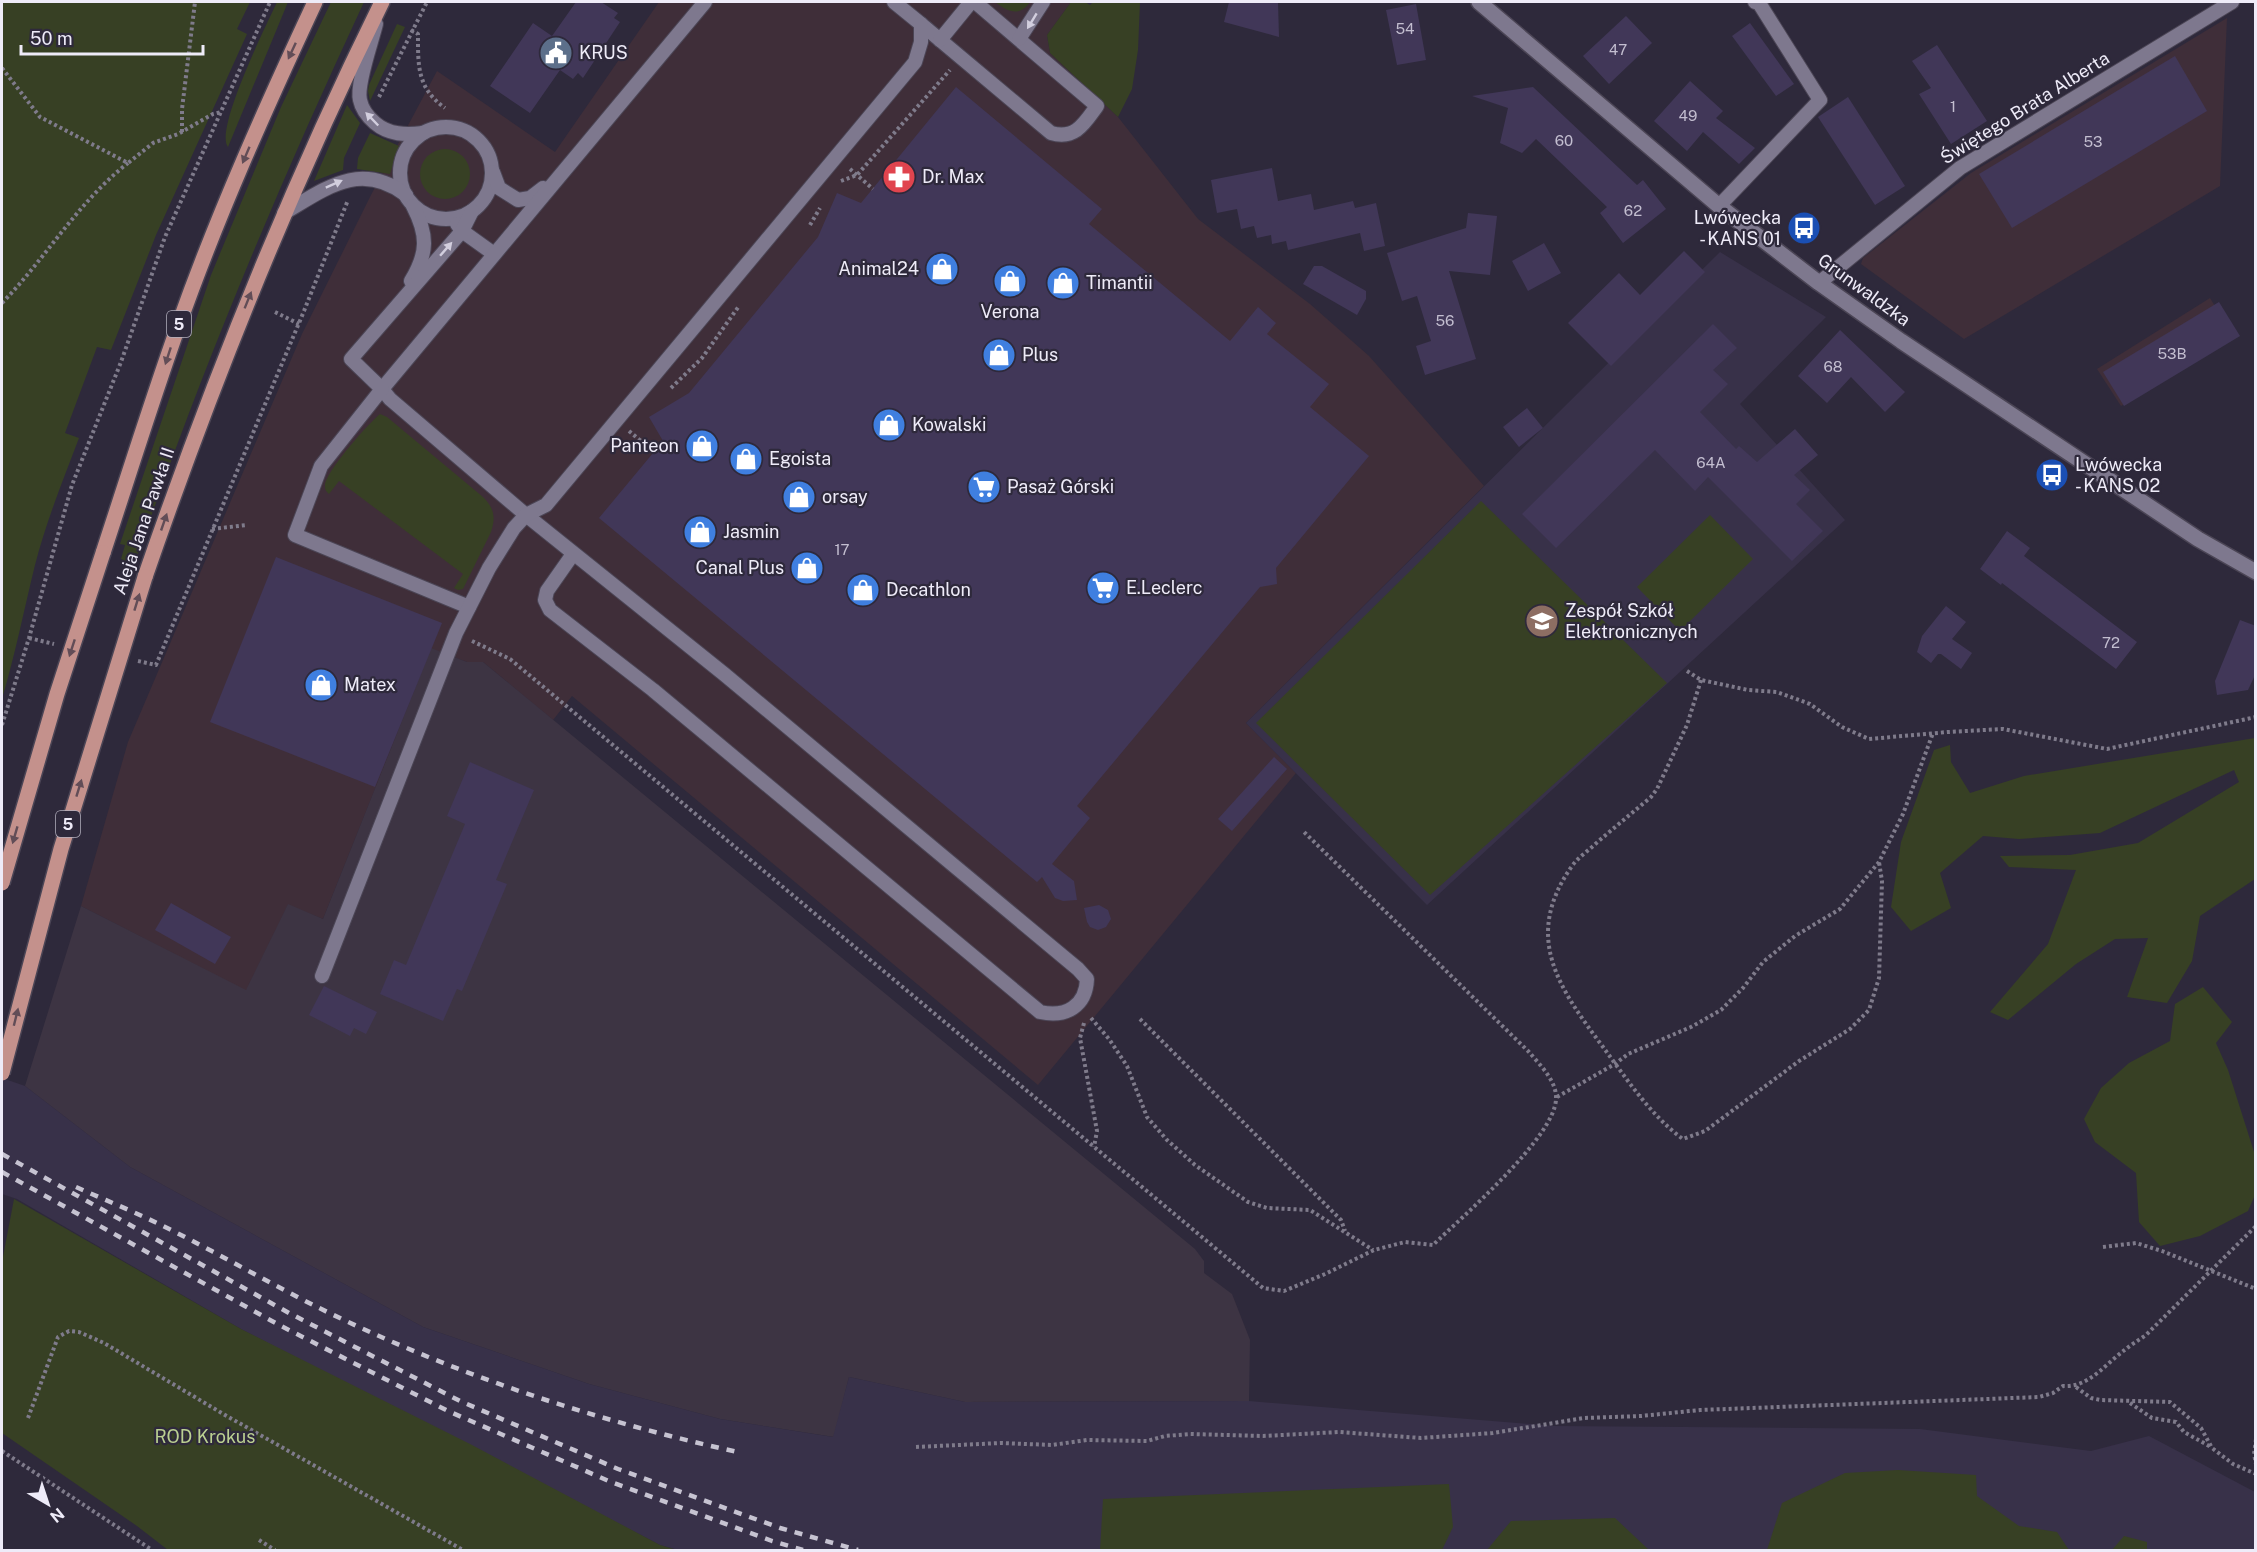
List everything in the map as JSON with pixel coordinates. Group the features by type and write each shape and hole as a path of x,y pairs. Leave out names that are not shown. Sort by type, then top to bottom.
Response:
{"main road":[{"name":"Aleja Jana Pawła II","path":"2,883 57,694 175,335 269,101 315,2"},
{"name":"Aleja Jana Pawła II","path":"2,1073 61,849 145,577 225,354 284,213 350,65 382,2"}],"street":[{"name":"Grunwaldzka","path":"1479,2 1719,206 1819,283 1901,341 2188,532 2256,572"}],"lane":[{"path":"382,2 360,85 359,99 369,118 381,128 407,135 440,128 455,128 469,133 481,143 499,188 518,200 531,198 557,178"},
{"path":"470,607 295,536 321,466 382,389 705,2"},
{"path":"894,2 921,24 939,40 1051,133 1063,136 1074,133 1097,106 973,2 939,40"},
{"path":"1019,39 1043,2"},
{"path":"1719,206 1820,100 1759,3 1755,2"},
{"name":"Świętego Brata Alberta","path":"1819,283 1960,168 2232,2"},
{"path":"322,976 456,633 489,568 514,528 526,515 546,505 915,62 921,42 921,24"},
{"path":"393,309 413,278 423,256 425,239 422,222 401,182 401,167 405,153 413,141 425,132"},
{"path":"284,213 332,184 350,179 376,180 392,185 421,212 432,217 459,218 472,211 483,200 490,186 492,171"},
{"path":"472,211 462,231 351,359 390,399 526,515 733,682 1078,969 1087,979 1087,985 1086,991 1077,1003 1065,1014 1052,1015 1040,1012 1033,1007 653,690 550,610 545,600 547,591 573,554"},
{"path":"452,218 462,231 494,254"}],"path":[{"path":"182,132 182,109 195,2"},
{"path":"2,725 72,485 121,362 165,237 270,2"},
{"path":"378,98 427,2"},
{"path":"411,30 418,34 419,67 426,90 445,108"},
{"path":"840,182 857,175 960,57"},
{"path":"2,68 40,117 128,163"},
{"path":"2,303 113,175 153,143 182,132 213,114 222,112"},
{"path":"835,157 873,189"},
{"path":"132,660 156,664 299,324 350,194"},
{"path":"810,225 820,207"},
{"path":"664,394 702,357 739,306"},
{"path":"275,312 299,324"},
{"path":"616,420 654,452"},
{"path":"633,435 639,426"},
{"path":"212,529 247,525"},
{"path":"456,633 510,659 1263,1288 1284,1291 1374,1250 1405,1242 1433,1245 1519,1162 1554,1114 1557,1097 1552,1082 1530,1052 1303,831"},
{"path":"29,638 63,645"},
{"path":"1687,672 1701,680 1748,690 1777,692 1810,704 1842,727 1869,739 2003,729 2107,749 2256,717"},
{"path":"1701,680 1687,725 1657,789 1651,798 1573,864 1560,886 1552,907 1548,928 1548,954 1566,994 1615,1064 1670,1130 1683,1139 1705,1131 1790,1068 1850,1029 1869,1010 1879,978 1882,881 1880,862"},
{"path":"1557,1097 1615,1064 1628,1054 1691,1027 1721,1010 1743,988 1762,962 1795,936 1840,909 1880,862 1903,814 1933,733"},
{"path":"1094,1147 1097,1131 1080,1038 1087,1014 1109,1039 1127,1065 1147,1117 1167,1140 1195,1165 1248,1202 1267,1208 1310,1210 1374,1250"},
{"path":"1140,1019 1341,1220 1345,1232"},
{"path":"2075,1387 2101,1372 2124,1349 2146,1335 2256,1226"},
{"path":"2103,1247 2136,1243 2256,1289"},
{"path":"28,1418 58,1337 69,1331 79,1332 104,1343 463,1551"},
{"path":"916,1447 1000,1443 1052,1445 1087,1440 1147,1441 1165,1436 1190,1434 1263,1436 1339,1432 1421,1438 1493,1433 1584,1418 1641,1416 1700,1410 2039,1397 2053,1393 2063,1386 2075,1387 2091,1398 2100,1400 2170,1402 2201,1428 2212,1448"},
{"path":"2128,1402 2152,1418 2176,1422 2184,1432 2234,1464 2256,1474"},
{"path":"2256,1439 2254,1454 2256,1464"},
{"path":"2,1451 152,1551"},
{"path":"259,1540 275,1551"}],"shaded area":[{"name":"E.Leclerc","path":"659,2 1071,2 1047,35 1050,53 1118,117 1198,219 1310,304 1369,356 1484,486 1246,723 1296,773 1038,1085 572,696 553,720 483,662 467,662 431,649 323,919 288,905 246,991 81,906 128,742 302,334 371,195 437,71 555,152"},
{"path":"2227,18 2220,186 1964,339 1861,264 1863,258 1971,173"},
{"name":"Zespół Szkół Elektronicznych","path":"1720,252 1826,317 1740,404 1845,520 1427,905 1246,723"},
{"path":"2210,298 2233,336 2121,406 2097,369"},
{"path":"431,648 467,662 483,662 1195,1249 1204,1261 1204,1273 1232,1294 1250,1340 1249,1401 965,1402 849,1377 834,1437 720,1419 589,1384 423,1327 130,1167 25,1086 81,906 246,990 288,904 323,919"},
{"path":"2,1078 25,1086 130,1167 423,1327 589,1384 720,1419 833,1437 849,1377 965,1402 1249,1401 1554,1426 1920,1429 2091,1451 2149,1436 2255,1492 2255,1550 678,1550 660,1545 241,1329 17,1199 2,1194"}],"green space":[{"path":"2,2 250,2 237,29 247,34 156,235 111,350 97,347 65,433 79,438 39,549 2,699"},
{"path":"277,2 288,2 228,147 226,137 228,120 235,99"},
{"path":"331,2 364,2 302,138 244,275 189,413 138,554 135,553 131,563 121,559 125,545 120,544 211,275 281,107"},
{"path":"995,2 1030,2 1022,10 1014,11"},
{"path":"1071,2 1085,2 1090,5 1093,2 1140,2 1138,50 1132,89 1118,117 1050,53 1047,35"},
{"path":"397,24 405,27 370,101 369,85"},
{"path":"347,105 360,123 344,158 343,170 314,181"},
{"path":"370,133 399,146 390,174 357,169 358,158"},
{"path":"445,149 463,156 470,174 463,192 445,199 427,192 420,174 427,156"},
{"path":"380,414 387,417 483,497 492,509 494,517 491,532 463,589 454,588 463,574 339,481 329,494 326,490 327,479 339,460 357,437"},
{"path":"1481,501 1667,683 1430,895 1256,723"},
{"path":"1710,515 1753,559 1680,631 1637,587"},
{"path":"2255,738 2255,879 2200,916 2192,961 2167,1003 2127,997 2148,938 2115,939 2076,964 2008,1020 1990,1012 2048,944 2076,870 2009,867 2000,856 2070,855 2138,843 2239,782 2234,770 2100,833 2019,839 1983,836 1940,873 1951,908 1911,931 1891,907 1901,842 1934,750 1950,745 1951,762 1970,793 2024,776"},
{"path":"2203,987 2232,1022 2216,1043 2228,1070 2255,1155 2255,1195 2248,1211 2200,1236 2160,1246 2139,1222 2136,1173 2095,1142 2084,1119 2101,1088 2129,1063 2170,1041 2175,1004"},
{"name":"ROD Krokus","path":"14,1199 241,1329 472,1445 660,1545 677,1550 168,1550 2,1433 2,1262"},
{"path":"1898,1470 1976,1475 1977,1496 2019,1526 2057,1532 2069,1550 1767,1550 1782,1503 1845,1473"},
{"path":"1449,1484 1453,1527 1442,1550 1100,1550 1103,1499"},
{"path":"1615,1518 1649,1550 1487,1550 1511,1521"},
{"path":"2124,1536 2147,1542 2147,1550 2112,1550"}],"building":[{"name":"KRUS","path":"576,2 601,2 618,13 614,18 620,22 583,78 578,73 573,79 560,70 530,113 490,86 533,23 552,36"},
{"path":"1229,2 1278,2 1279,37 1224,22"},
{"path":"1416,4 1426,60 1397,65 1386,10"},
{"path":"1626,16 1652,43 1609,84 1583,56"},
{"path":"1750,23 1794,84 1776,96 1732,36"},
{"path":"1937,45 1987,121 1951,144 1919,94 1931,88 1912,61"},
{"path":"2175,56 2207,111 2012,228 1979,174"},
{"path":"1690,81 1723,111 1716,118 1755,148 1739,164 1703,132 1687,151 1654,121"},
{"name":"Pasaż Górski","path":"956,87 1102,209 1089,224 1230,341 1258,307 1276,323 1267,334 1329,384 1310,407 1369,456 1276,568 1277,584 1260,587 1077,806 1090,818 1052,864 1074,881 1077,900 1063,901 1055,898 1042,877 1037,882 599,518 663,441 649,417 689,393 818,237 837,193 861,203"},
{"path":"1533,87 1637,185 1643,180 1666,209 1623,243 1600,213 1607,207 1536,139 1522,153 1500,143 1508,108 1472,96"},
{"path":"1848,97 1905,186 1875,205 1818,117"},
{"path":"1272,168 1278,201 1311,194 1314,210 1353,201 1355,208 1376,203 1385,246 1364,251 1360,233 1288,250 1286,241 1272,244 1271,235 1257,238 1254,226 1241,229 1237,209 1217,213 1211,180"},
{"path":"1468,213 1497,216 1490,275 1449,271 1476,359 1425,375 1416,346 1431,341 1417,296 1402,301 1387,253 1466,228"},
{"path":"1544,243 1561,273 1528,291 1512,261"},
{"path":"1684,251 1705,272 1611,366 1568,323 1619,273 1640,295"},
{"path":"1314,266 1322,266 1366,291 1366,299 1357,315 1303,284"},
{"path":"2219,302 2240,336 2124,406 2103,372"},
{"path":"1713,324 1737,348 1713,370 1728,384 1700,412 1736,449 1739,446 1757,462 1795,429 1818,455 1794,475 1810,490 1796,504 1823,531 1792,561 1708,477 1695,491 1655,450 1556,548 1522,514"},
{"path":"1840,330 1905,392 1885,412 1851,377 1827,403 1798,376"},
{"path":"1527,408 1543,428 1519,447 1503,427"},
{"path":"2007,531 2030,548 2024,556 2137,642 2116,669 1980,569"},
{"name":"Matex","path":"276,557 442,623 375,787 210,722"},
{"path":"1946,606 1966,622 1952,639 1972,653 1961,669 1941,654 1938,654 1931,663 1917,652 1922,636"},
{"path":"2240,620 2256,626 2256,673 2248,690 2217,695 2215,681"},
{"path":"1274,757 1287,769 1232,831 1218,819"},
{"path":"470,762 534,790 496,880 507,884 462,991 457,989 443,1021 380,994 394,960 406,965 465,824 447,816"},
{"path":"171,903 231,937 215,964 155,930"},
{"path":"1099,905 1108,910 1111,919 1106,927 1098,930 1090,927 1084,908"},
{"path":"324,986 377,1012 366,1034 354,1028 350,1036 309,1015"}],"railway":[{"path":"2,1154 289,1313 460,1401 618,1469 780,1528 858,1550"},
{"path":"2,1172 281,1326 448,1411 611,1482 772,1541 803,1550"},
{"path":"76,1187 163,1226 344,1320 440,1362 589,1414 742,1453"}],"place":[{"name":"KRUS","path":"556,53"},
{"name":"Dr. Max","path":"899,177"},
{"name":"Lwówecka - KANS 01","path":"1804,228"},
{"name":"Animal24","path":"942,269"},
{"name":"Verona","path":"1010,281"},
{"name":"Timantii","path":"1063,283"},
{"name":"Plus","path":"999,355"},
{"name":"Kowalski","path":"889,425"},
{"name":"Panteon","path":"702,446"},
{"name":"Egoista","path":"746,459"},
{"name":"Lwówecka - KANS 02","path":"2052,475"},
{"name":"Pasaż Górski","path":"984,487"},
{"name":"orsay","path":"799,497"},
{"name":"Jasmin","path":"700,532"},
{"name":"Canal Plus","path":"807,568"},
{"name":"E.Leclerc","path":"1103,588"},
{"name":"Decathlon","path":"863,590"},
{"name":"Zespół Szkół Elektronicznych","path":"1542,621"},
{"name":"Matex","path":"321,685"}]}
